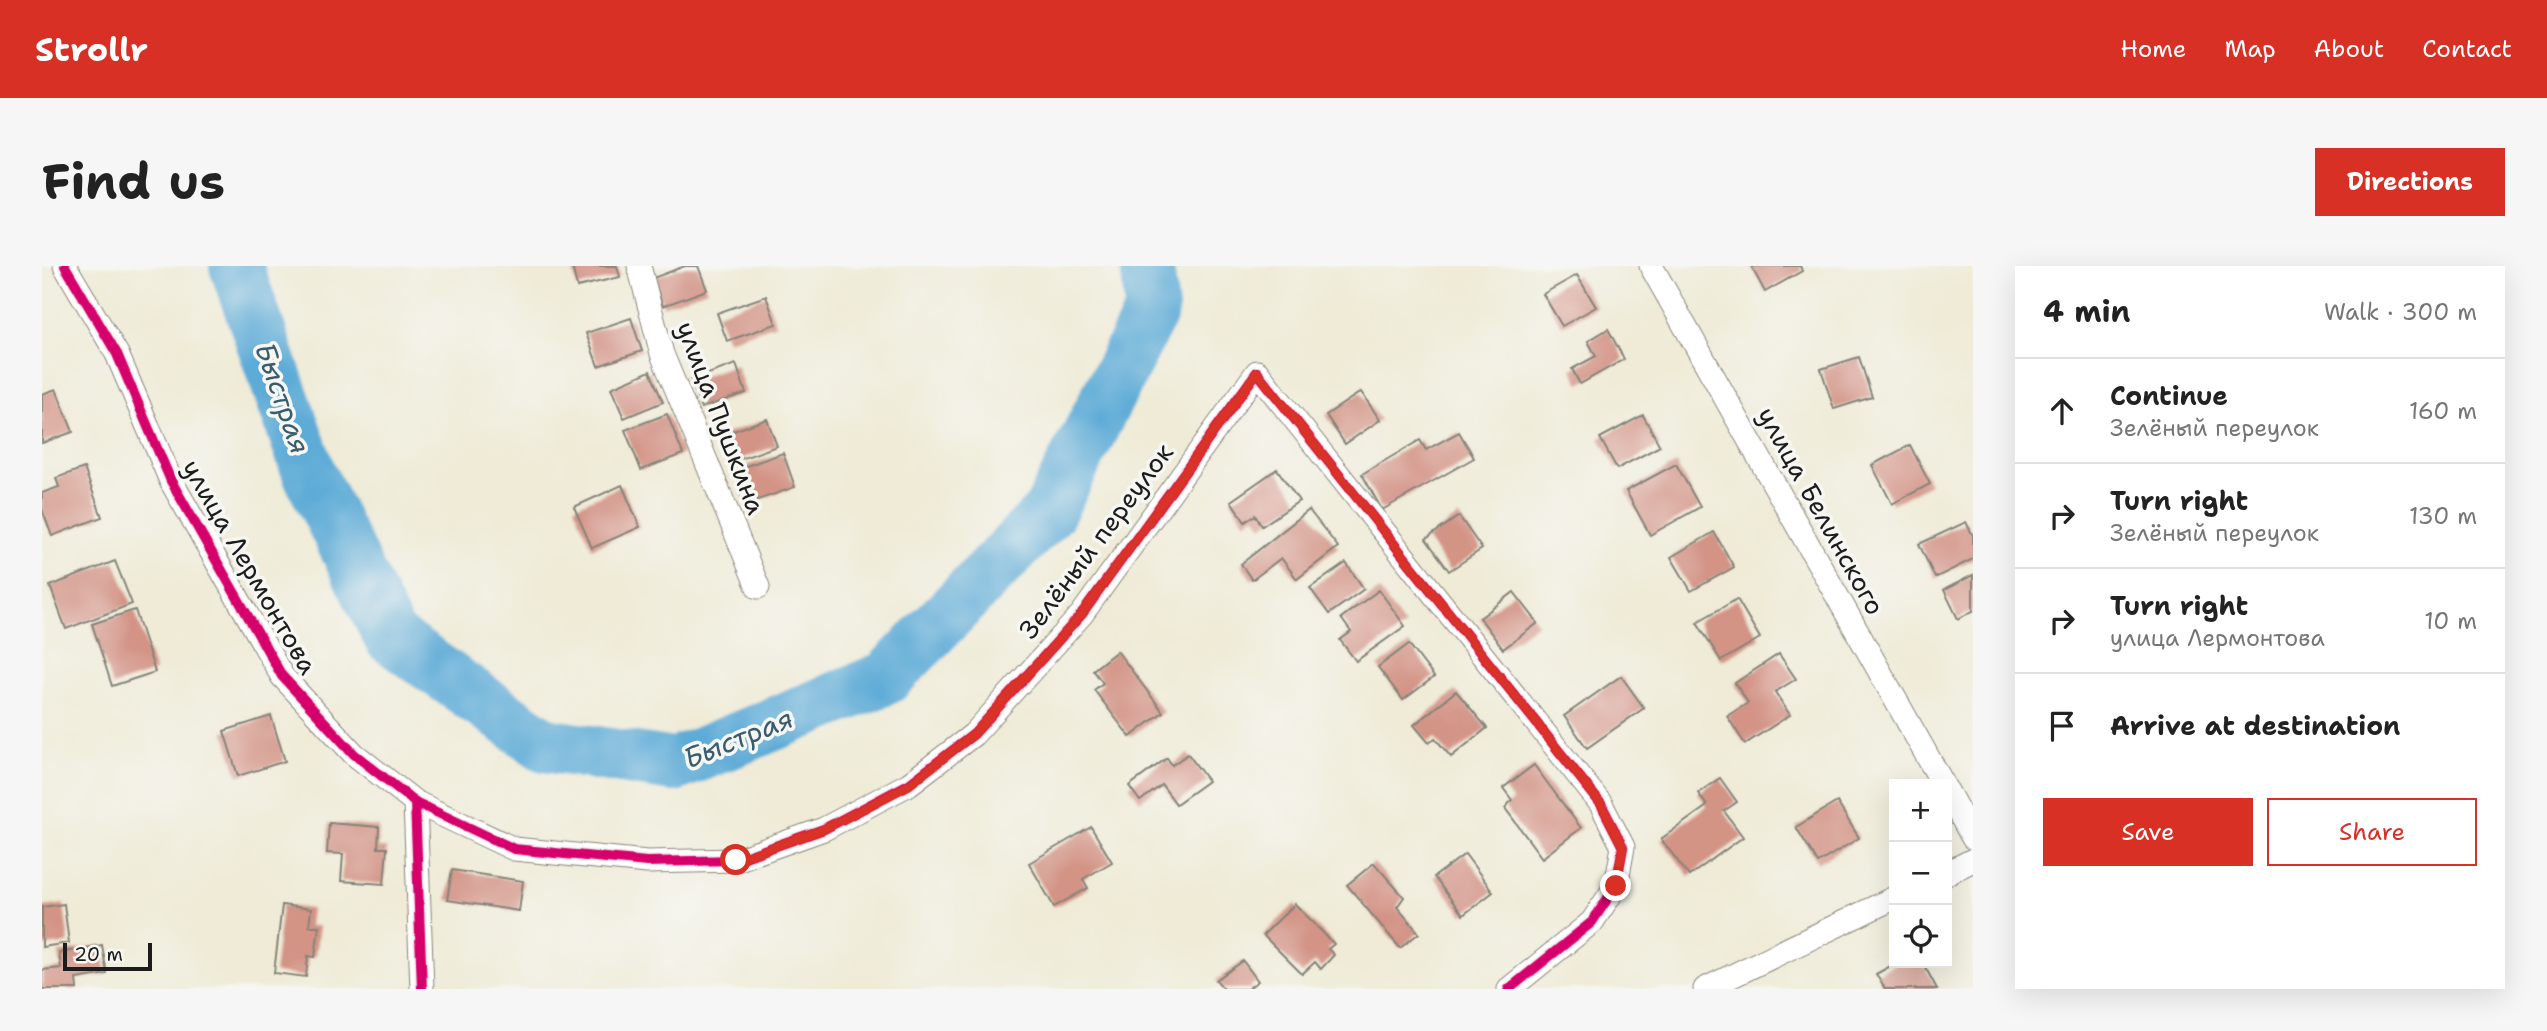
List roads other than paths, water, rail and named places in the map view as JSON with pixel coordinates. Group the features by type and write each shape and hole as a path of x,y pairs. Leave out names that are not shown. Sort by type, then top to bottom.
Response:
{"street":[{"name":"улица Лермонтова","path":"65,266 117,354 171,481 282,676 354,754 415,802"},
{"name":"улица Пушкина","path":"639,266 662,354 758,587"},
{"name":"улица Белинского","path":"1651,266 1940,779"},
{"name":"Зелёный переулок","path":"415,802 514,849 647,862 736,860 824,829 909,785 974,734 1082,614 1257,372 1601,804 1623,847 1616,886 1592,922 1509,989"},
{"path":"1952,800 1973,838"},
{"path":"415,802 422,989"},
{"path":"1952,870 1973,860"},
{"path":"1705,989 1889,900"}],"waterway":[{"name":"Быстрая","path":"236,266 309,473 390,637 545,745 674,765 886,678 1049,512 1152,310 1147,266"}]}
